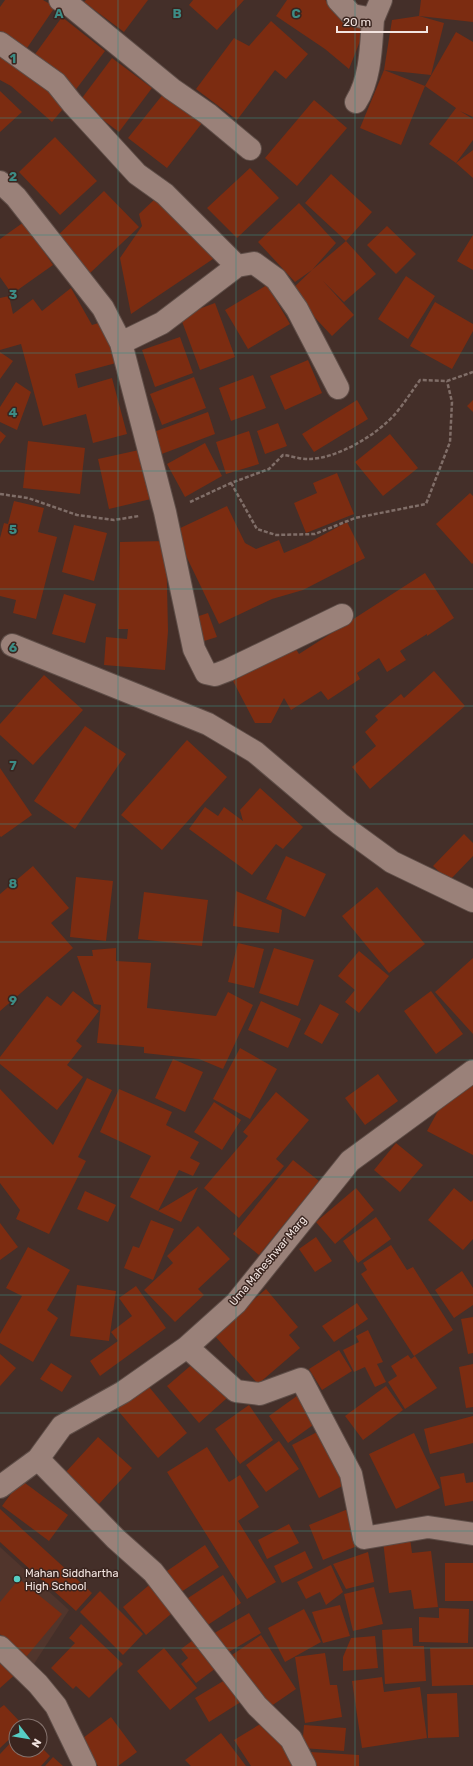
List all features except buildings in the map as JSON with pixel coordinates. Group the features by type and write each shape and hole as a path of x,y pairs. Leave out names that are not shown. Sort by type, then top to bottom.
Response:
{"street":[{"path":"60,0 72,7 172,89 208,114 250,149"},
{"path":"338,0 352,15 378,9 364,89 356,102"},
{"path":"0,43 56,83 72,103 137,174 165,194 237,266"},
{"path":"0,182 16,197 103,308 121,343 165,512 194,649 206,673 214,675 228,670 342,615"},
{"path":"121,343 162,323 237,266 254,263 276,279 297,309 338,388"},
{"path":"12,645 208,724 255,752 340,824 392,862 473,901"},
{"name":"Uma Maheshwar Marg","path":"0,1487 38,1458 62,1426 123,1392 187,1347 236,1303 350,1161 473,1071"},
{"path":"187,1347 236,1391 260,1394 301,1379 352,1474 364,1538 428,1527 473,1534"},
{"path":"38,1458 116,1539 153,1572 257,1706 292,1739 305,1766"},
{"path":"0,1647 38,1684 56,1706 85,1766"}],"path":[{"path":"0,494 28,498 77,515 114,520 165,512 269,468 283,455 308,459 332,454 349,448 378,430 396,413 420,380 446,381 473,372"},
{"path":"232,483 257,529 276,535 315,534 355,518 426,504 450,442 452,402 446,381"}],"shaded area":[{"name":"Mahan Siddhartha High School","path":"0,1547 69,1610 30,1670 0,1643"}],"place":[{"name":"Mahan Siddhartha High School","path":"17,1579"}]}
